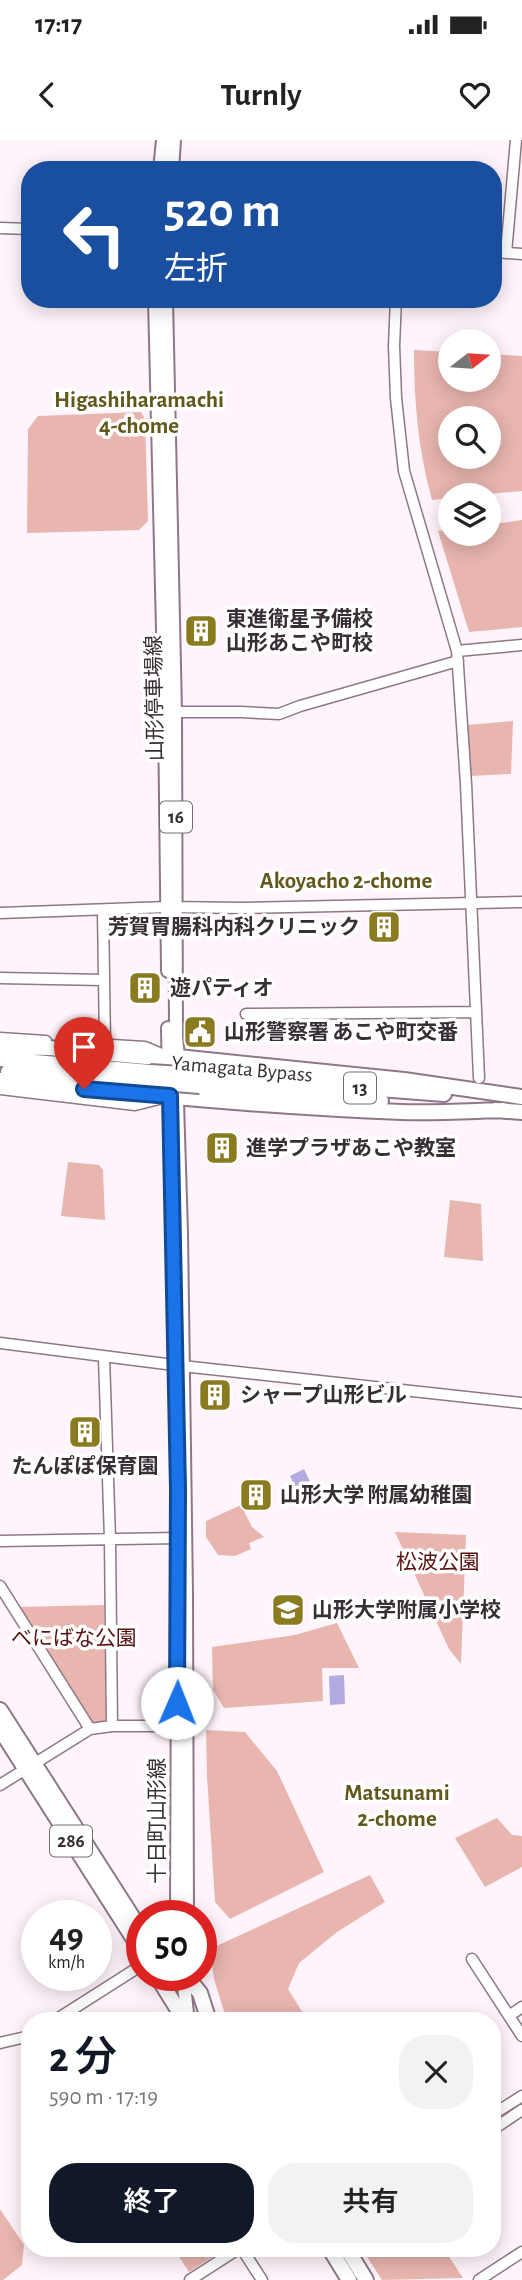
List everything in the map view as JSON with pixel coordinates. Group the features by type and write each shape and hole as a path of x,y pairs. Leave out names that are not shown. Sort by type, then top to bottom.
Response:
{"highway":[{"path":"0,1047 173,1057 404,1080 522,1098"},
{"name":"Yamagata Bypass","path":"0,1059 150,1077 522,1112"},
{"name":"Yamagata Bypass","path":"0,1071 150,1077"},
{"path":"0,1080 174,1096 404,1112 503,1110"},
{"name":"Yamagata Bypass","path":"199,1081 522,1098"},
{"name":"286","path":"0,1710 30,1766 126,1925"},
{"name":"286","path":"0,1729 30,1766 126,1908"},
{"path":"167,1991 182,2012"},
{"path":"200,1993 206,2012"},
{"path":"335,2257 349,2280"},
{"path":"352,2257 366,2280"}],"main road":[{"path":"161,161 163,140"},
{"path":"173,161 174,140"},
{"name":"山形停車場線","path":"155,308 170,712"},
{"name":"山形停車場線","path":"166,308 174,1096"},
{"name":"十日町山形線","path":"174,1096 187,1719 187,1900"},
{"name":"十日町山形線","path":"177,1900 179,1366"},
{"path":"185,1991 187,2012"}],"street":[{"path":"506,253 516,140"},
{"path":"0,228 21,229"},
{"path":"502,253 522,254"},
{"path":"396,308 394,346 404,471 458,656 479,1078"},
{"path":"170,712 279,714 458,656 522,645"},
{"path":"0,913 172,907 522,902"},
{"path":"103,910 105,1045"},
{"path":"0,978 104,980"},
{"path":"246,1014 476,1012"},
{"path":"0,1038 145,1047 173,1057"},
{"path":"0,1089 135,1105 174,1096"},
{"path":"0,1343 179,1366 522,1403"},
{"path":"104,1357 112,1726"},
{"path":"0,1541 178,1538"},
{"path":"0,1586 90,1729"},
{"path":"0,1785 90,1729 112,1726 177,1726"},
{"path":"472,1959 522,2036"},
{"path":"68,2012 126,1975"},
{"path":"509,2016 522,2007"},
{"path":"0,2043 21,2038"},
{"path":"501,2109 522,2096"},
{"path":"501,2124 522,2110"},
{"path":"479,2280 522,2252"},
{"path":"190,2280 227,2257"},
{"path":"246,2257 262,2280"}],"green space":[{"path":"414,350 438,351 438,392 501,392 501,355 522,356 522,491 501,493 501,483 438,483 438,499 432,500 420,444"},
{"path":"141,412 145,419 148,521 139,530 27,533 28,429 38,416"},
{"path":"522,520 522,627 469,632 443,546 501,546 501,523"},
{"path":"513,721 511,774 470,776 468,725"},
{"path":"68,1162 99,1165 103,1170 105,1220 61,1216"},
{"path":"450,1200 481,1204 483,1261 444,1257"},
{"path":"241,1505 252,1527 264,1537 249,1543 251,1549 235,1556 218,1555 206,1537 206,1521"},
{"name":"松波公園","path":"395,1532 466,1535 461,1664 449,1649"},
{"name":"べにばな公園","path":"104,1605 106,1722 92,1724 18,1607"},
{"path":"337,1623 359,1668 322,1668 323,1701 224,1708 213,1690 212,1647 295,1635"},
{"path":"206,1730 245,1732 277,1771 324,1872 230,1919 215,1900"},
{"path":"497,1818 512,1835 522,1836 522,1867 485,1887 455,1838"},
{"path":"370,1875 385,1902 337,1932 299,1963 288,1989 302,2012 224,2012 217,1989 217,1946"},
{"path":"0,2209 21,2240 23,2257 22,2265 0,2280"},
{"path":"179,2257 212,2257 189,2272"},
{"path":"367,2257 449,2257 463,2278 382,2280"}],"shaded area":[{"path":"304,1469 316,1495 302,1502 290,1476"},
{"path":"344,1675 345,1704 330,1705 329,1676"}],"place":[{"name":"東進衛星予備校 山形あこや町校","path":"201,631"},
{"name":"芳賀胃腸科内科クリニック","path":"384,927"},
{"name":"遊パティオ","path":"145,988"},
{"name":"山形警察署 あこや町交番","path":"200,1032"},
{"name":"進学プラザあこや教室","path":"222,1148"},
{"name":"シャープ山形ビル","path":"215,1395"},
{"name":"たんぽぽ保育園","path":"85,1432"},
{"name":"山形大学 附属幼稚園","path":"256,1495"},
{"name":"山形大学附属小学校","path":"288,1610"}],"district":[{"name":"Higashiharamachi 4-chome","path":"139,413"},
{"name":"Akoyacho 2-chome","path":"346,881"},
{"name":"Matsunami 2-chome","path":"397,1806"}],"route":[{"path":"84,1089 170,1096 178,1489 177,1703"}]}
